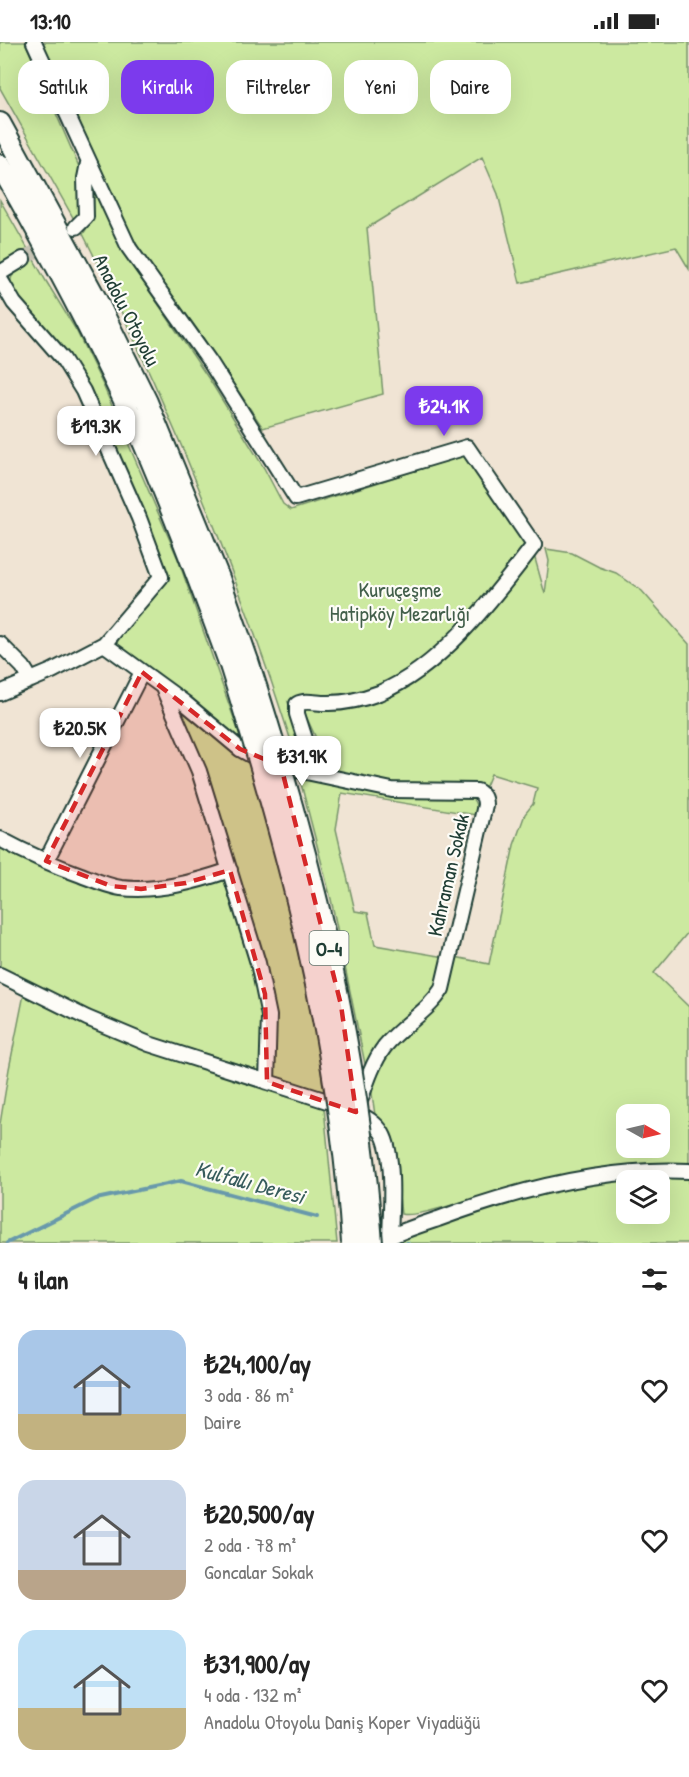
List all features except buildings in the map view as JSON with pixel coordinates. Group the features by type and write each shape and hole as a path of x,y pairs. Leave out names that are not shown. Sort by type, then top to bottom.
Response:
{"highway":[{"name":"Anadolu Otoyolu","path":"0,123 95,297 147,402 219,578 239,663"},
{"name":"Anadolu Otoyolu","path":"0,165 50,254 144,444 201,585 239,663"},
{"name":"O-4","path":"239,663 289,794 320,912 341,1005 379,1241"},
{"name":"O-4","path":"239,663 257,754 298,904 322,1009 341,1125 352,1243"}],"street":[{"path":"34,42 129,248 210,362 296,498 467,447 534,545 477,615 415,674 379,693 363,698 329,703 297,704 297,714 305,739 296,770"},
{"path":"76,227 86,217 85,178 88,163"},
{"path":"0,273 23,259"},
{"path":"0,279 14,303 63,359 83,391 139,518 161,577 104,644 52,671 0,693"},
{"path":"0,644 23,667 31,680"},
{"name":"Kahraman Sokak","path":"104,644 185,703 240,749 266,762 393,789 477,791 485,798 442,989 430,1005 385,1047 371,1072 356,1112"},
{"path":"46,861 142,672"},
{"path":"162,686 199,771 265,994 269,1016 267,1082"},
{"path":"0,839 46,861 122,888 141,889 186,884 230,870"},
{"path":"0,975 119,1033 349,1108 371,1122 383,1135 392,1179 379,1241"},
{"path":"379,1241 484,1202 540,1189 632,1172 689,1171"}],"highlighted area":[{"path":"142,672 240,749 281,766 341,1005 356,1112 267,1082 265,994 230,870 186,883 141,889 111,886 46,861"}],"green space":[{"path":"0,42 25,42 33,60 18,60 18,114 56,114 80,169 81,214 75,221 0,88"},
{"path":"42,42 689,42 689,269 676,247 520,283 498,194 482,157 367,228 383,394 263,428 199,332 141,252 117,209 75,121 72,114 109,114 109,60 50,60"},
{"name":"Kuruçeşme Hatipköy Mezarlığı","path":"93,184 121,249 211,382 264,468 283,504 291,510 465,455 534,555 545,594 549,561 546,549 572,553 616,573 642,591 689,644 689,931 654,973 689,1007 689,1165 638,1166 586,1173 430,1211 401,1214 397,1178 382,1123 375,1115 371,1087 380,1064 392,1045 442,999 450,985 455,957 489,964 514,845 525,814 533,804 537,788 491,774 486,786 387,785 308,768 316,749 316,738 304,712 288,702 300,738 295,753 250,620 200,489 144,361 83,234 92,216"},
{"path":"0,200 76,330 103,385 178,559 244,747 116,647 119,637 167,575 85,381 68,357 14,294 12,276 25,262 0,267"},
{"path":"178,703 250,762 287,902 317,1041 324,1094 275,1079 274,1012 270,983 206,771"},
{"path":"299,776 469,796 476,806 476,815 342,793 336,829 355,911 368,913 375,945 445,957 438,985 430,997 382,1042 365,1064 331,899"},
{"path":"0,845 113,892 225,876 246,938 258,986 261,1028 260,1071 123,1028 0,968"},
{"path":"24,994 93,1027 178,1060 324,1108 337,1243 0,1243 0,1124"},
{"path":"670,1177 689,1178 689,1243 392,1243 413,1230 518,1199 616,1178 616,1224 670,1224"}],"waterway":[{"name":"Kulfallı Deresi","path":"7,1243 96,1199 181,1181 317,1217"}],"tunnel":[{"path":"23,259 51,242"}]}
